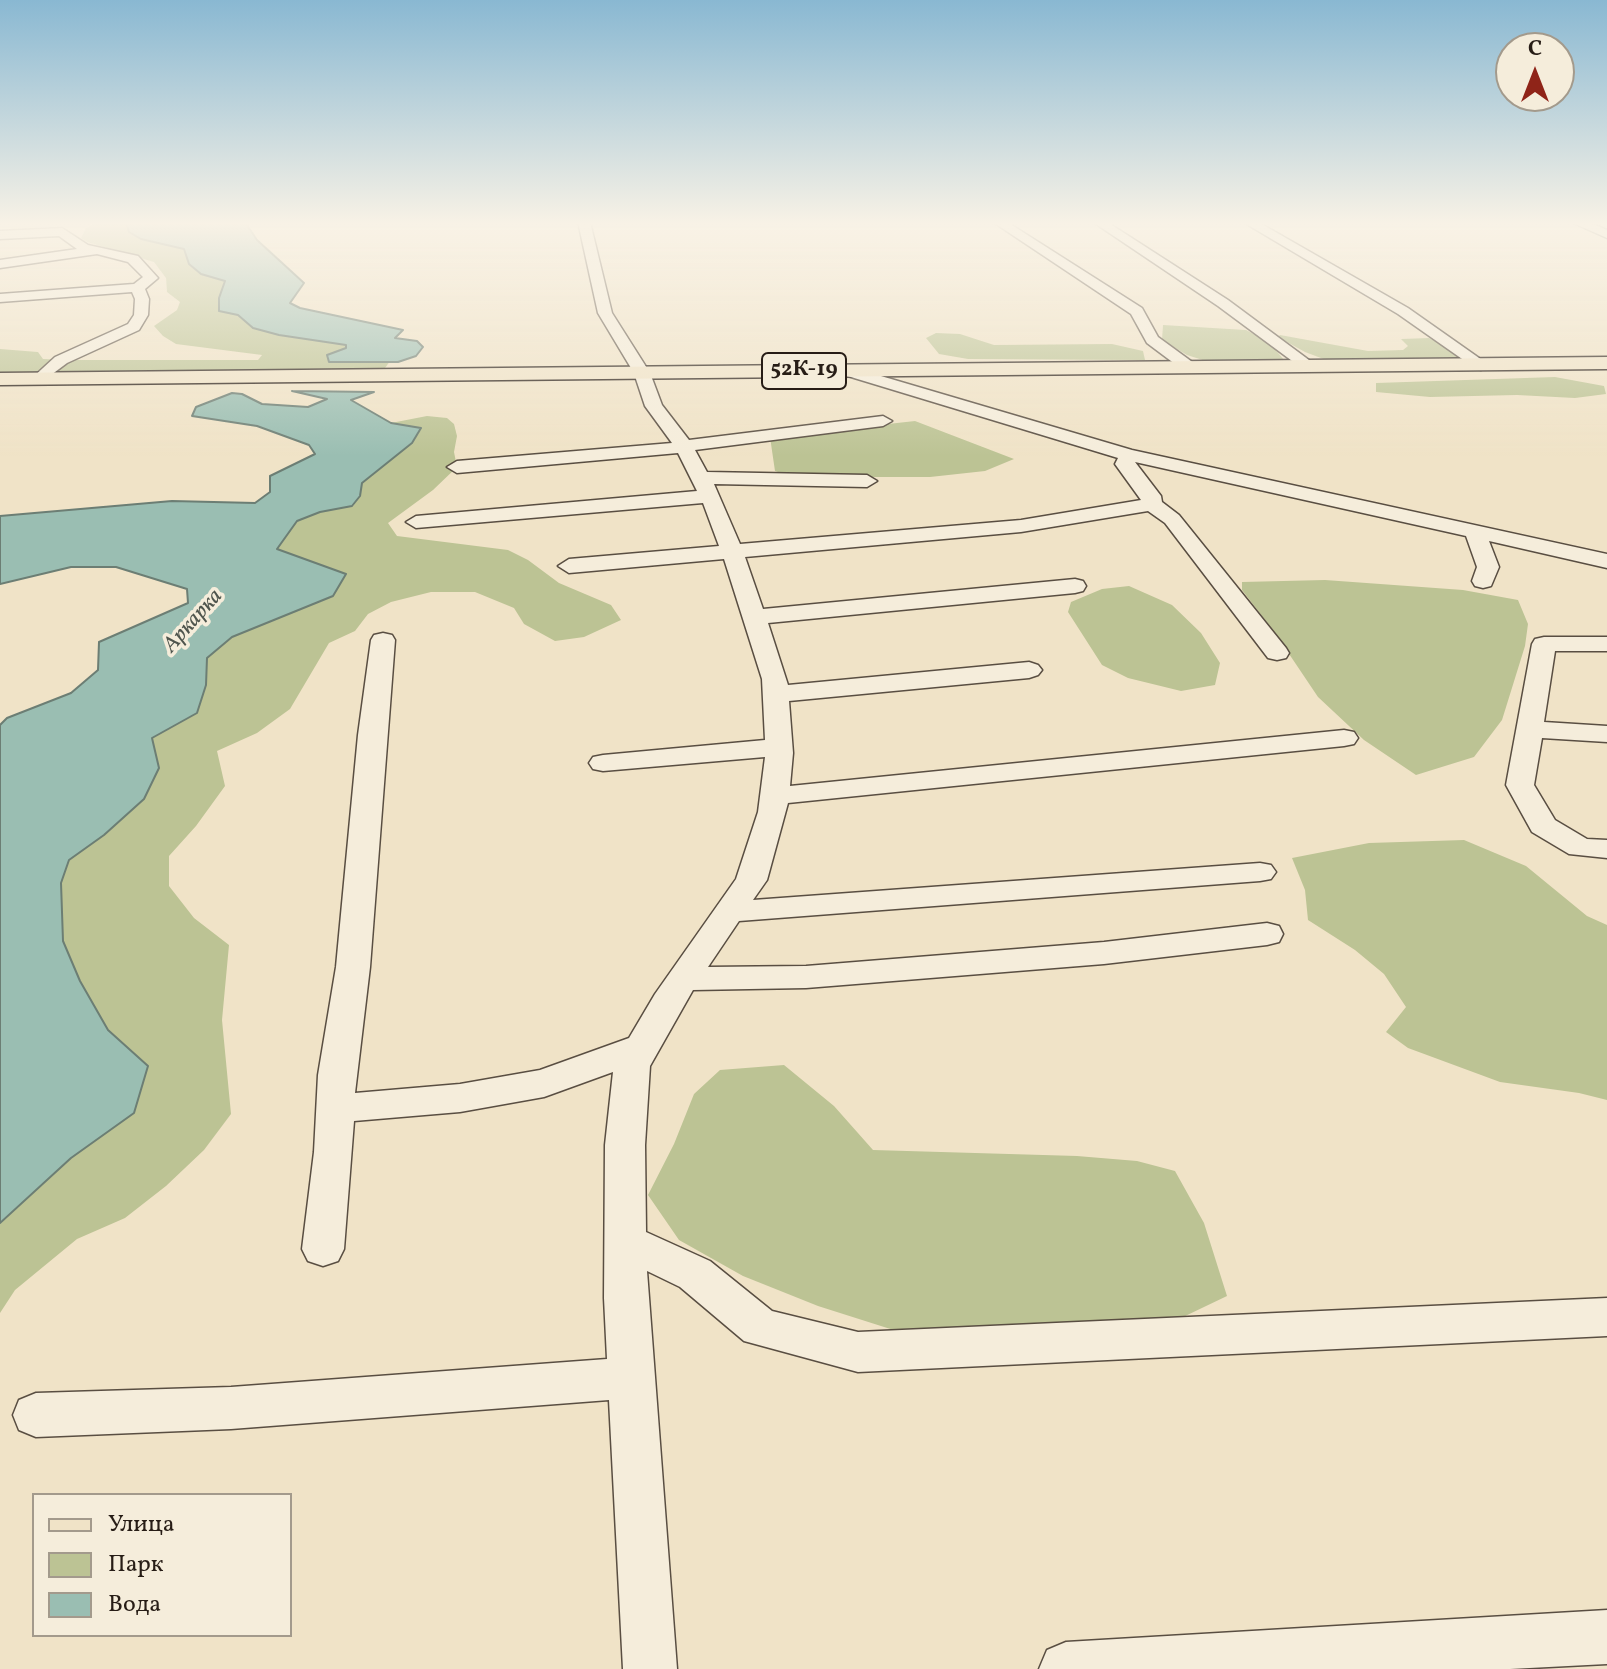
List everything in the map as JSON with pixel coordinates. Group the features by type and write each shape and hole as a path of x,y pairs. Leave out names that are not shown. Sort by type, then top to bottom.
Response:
{"main road":[{"name":"52К-19","path":"0,379 1607,363"}],"street":[{"path":"39,379 61,360 134,327 141,315 142,300"},
{"path":"602,300 605,313 642,373 654,406 683,445 705,487 731,550 775,679 779,747 773,812 751,880 683,979 632,1066 626,1129 625,1241 650,1669"},
{"path":"1120,300 1137,311 1152,340 1189,367"},
{"path":"1218,300 1309,366"},
{"path":"1384,300 1481,365"},
{"path":"847,371 1128,455 1607,561"},
{"path":"457,467 883,421"},
{"path":"1128,455 1125,464 1151,496 1152,504 1172,519 1277,653"},
{"path":"416,522 705,487 867,481"},
{"path":"569,566 1021,526 1152,504"},
{"path":"1475,533 1488,567 1483,581"},
{"path":"754,617 1075,586"},
{"path":"323,1249 334,1152 337,1075 353,967 383,640"},
{"path":"1607,644 1544,644 1520,785 1543,826 1580,848 1607,849"},
{"path":"776,694 1029,670"},
{"path":"1528,729 1607,734"},
{"path":"775,796 1344,738"},
{"path":"603,763 779,747"},
{"path":"728,912 1260,872"},
{"path":"683,979 806,977 1104,953 1267,934"},
{"path":"336,1109 460,1098 544,1083 642,1047"},
{"path":"625,1241 695,1274 760,1327 858,1352 1607,1317"},
{"path":"36,1415 231,1408 631,1378"},
{"path":"1066,1669 1607,1637"}],"green space":[{"path":"177,300 219,300 219,311 238,315 253,328 346,345 346,348 328,355 342,363 390,361 383,371 0,374 0,349 38,352 43,359 69,360 258,360 262,355 176,344 163,336 154,326 177,310 180,302"},
{"path":"1163,325 1246,330 1269,342 1284,360 1212,363 1187,355 1162,340"},
{"path":"936,333 960,334 994,345 1112,344 1143,351 1145,360 968,359 939,354 926,338"},
{"path":"1278,337 1368,351 1403,350 1408,346 1401,339 1429,338 1448,347 1459,358 1329,361 1305,352"},
{"path":"1555,377 1604,386 1606,394 1575,398 1517,395 1430,397 1376,392 1376,383"},
{"path":"427,416 447,418 454,424 457,467 433,490 388,523 397,536 508,550 528,560 559,583 611,605 621,620 584,637 555,641 524,624 514,608 475,592 431,592 391,602 368,614 355,631 329,643 290,709 257,733 217,751 225,786 169,856 169,886 194,918 229,945 222,1020 231,1114 204,1150 166,1186 125,1218 77,1239 15,1290 0,1313 0,1223 71,1158 134,1113 148,1067 108,1030 80,981 63,941 61,883 69,860 104,835 144,799 152,738 197,712 206,685 207,658 232,637 334,596 298,558 276,550 297,521 320,512 353,506 360,496 362,483 412,443 421,429 391,423"},
{"path":"915,421 1014,459 985,471 930,477 844,477 775,471 770,437"},
{"path":"1325,580 1463,590 1518,600 1528,624 1525,646 1502,720 1474,757 1416,775 1364,740 1318,697 1242,590 1242,582"},
{"path":"1129,586 1172,605 1201,633 1220,663 1215,685 1181,691 1128,678 1102,665 1068,612 1071,602 1102,589"},
{"path":"1464,840 1526,866 1587,916 1607,925 1607,1100 1500,1082 1408,1048 1386,1032 1406,1007 1384,974 1355,950 1308,920 1305,890 1292,858 1369,843"},
{"path":"784,1065 834,1106 873,1150 1077,1156 1137,1161 1175,1171 1204,1223 1227,1296 1181,1318 903,1333 818,1306 743,1276 679,1240 648,1195 674,1144 694,1094 720,1070"}],"water":[{"path":"219,300 292,300 290,303 300,308 403,330 395,338 417,341 423,347 416,356 398,362 329,362 327,355 346,348 346,345 279,335 253,328 238,315 219,311"},
{"name":"Аркарка","path":"292,391 374,392 351,400 391,423 421,428 412,443 362,483 360,496 352,506 320,512 297,521 277,549 346,574 333,596 232,637 207,658 206,685 197,713 152,738 159,768 144,799 104,835 69,860 61,883 63,941 80,981 108,1030 148,1066 134,1113 71,1158 0,1223 0,725 7,718 71,693 98,670 99,642 188,603 187,589 116,567 71,567 0,584 0,516 172,501 255,503 270,492 270,476 315,454 309,445 257,426 192,416 196,407 232,393 242,394 262,404 308,407 327,399"}]}
